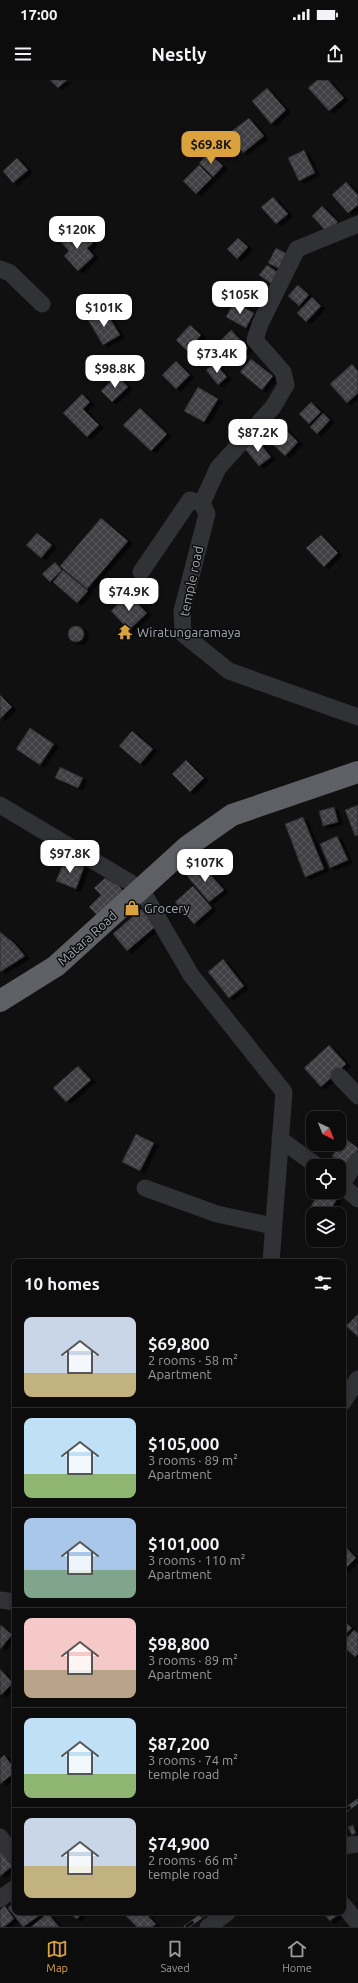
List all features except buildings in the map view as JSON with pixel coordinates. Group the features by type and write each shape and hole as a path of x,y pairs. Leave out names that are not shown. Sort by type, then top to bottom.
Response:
{"highway":[{"name":"Matara Road","path":"0,1001 56,966 188,846 232,815 358,772"}],"street":[{"path":"141,572 190,500 202,503 218,468 273,407 286,386 283,372 255,340 260,324 297,249 358,224"},
{"path":"0,269 10,273 42,304"},
{"name":"temple road","path":"202,503 207,514 182,611 183,634 229,672 358,717"},
{"path":"0,804 141,889 191,975 284,1092 271,1259"},
{"path":"339,1076 358,1096"},
{"path":"280,1139 307,1159"},
{"path":"346,1176 358,1160"},
{"path":"144,1188 217,1214 273,1226"},
{"path":"346,1189 358,1199"},
{"path":"346,1397 358,1379"},
{"path":"0,1600 12,1602"},
{"path":"0,1837 12,1853"},
{"path":"346,1846 358,1844"},
{"path":"0,1899 12,1890"},
{"path":"346,1909 358,1923"},
{"path":"208,1927 224,1915"}],"railway":[{"path":"346,1810 358,1801"},
{"path":"186,1927 203,1915"}],"place":[{"name":"Wiratungaramaya","path":"125,632"},
{"name":"Grocery","path":"132,908"}]}
